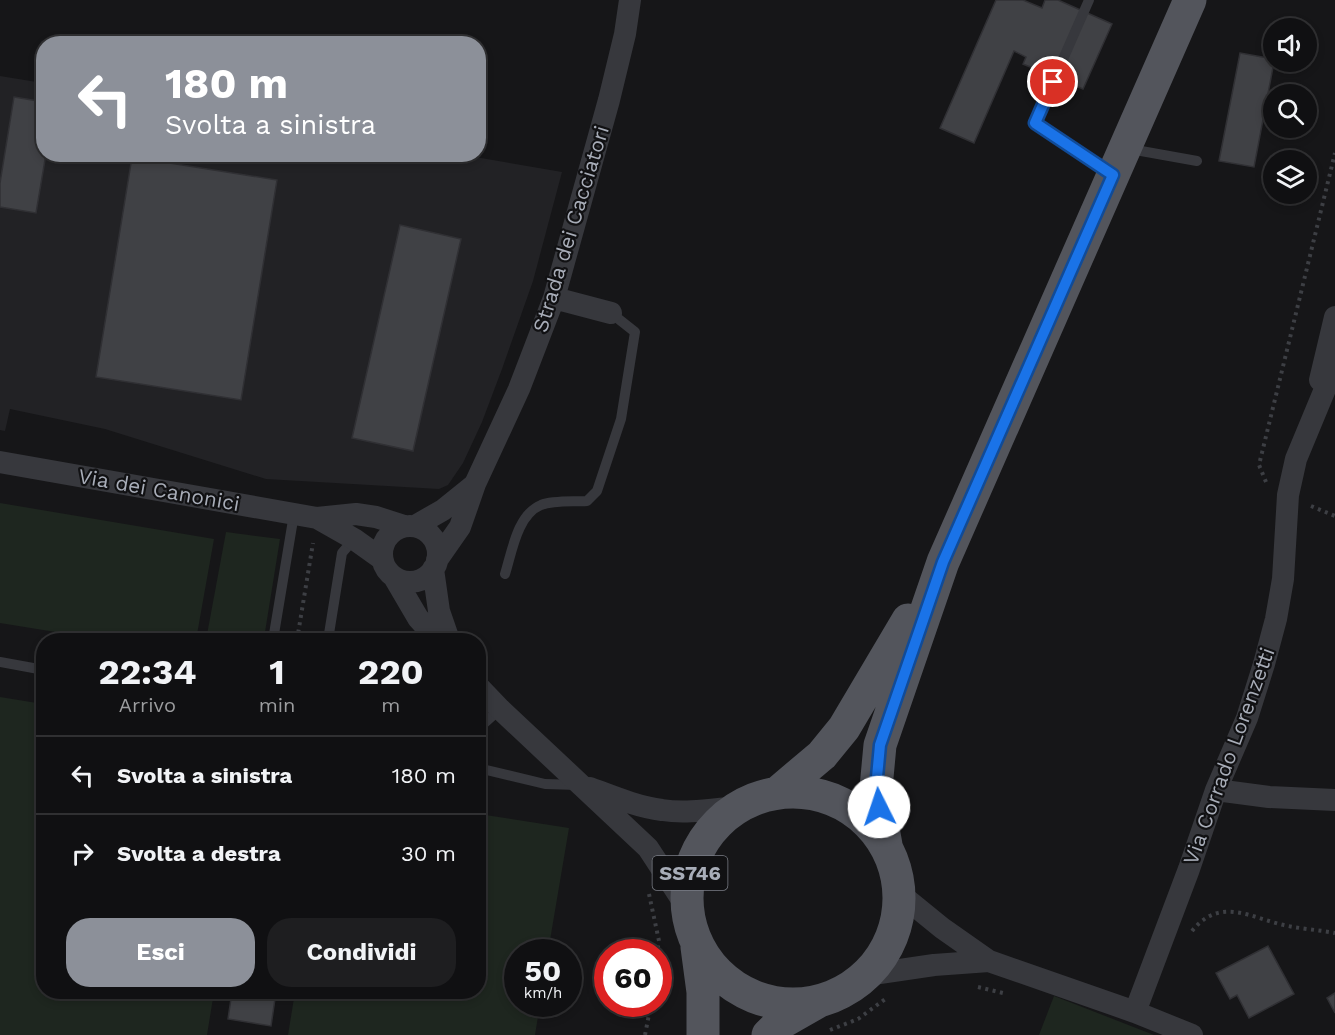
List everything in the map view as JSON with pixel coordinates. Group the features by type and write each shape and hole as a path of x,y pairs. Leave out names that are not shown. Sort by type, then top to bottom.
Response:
{"main road":[{"name":"SS746","path":"768,1035 778,1024 822,1016 844,991 866,975 885,951 896,923 899,893 896,868 886,845 876,788 880,745 943,562 1190,0"},
{"name":"SS746","path":"777,792 822,755 844,728 943,562"},
{"name":"SS746","path":"703,1035 703,992 697,945 686,906 688,877 698,849 715,825 738,807 757,797 777,792 809,792 839,802 866,820 886,845"},
{"name":"SS746","path":"697,945 718,974 748,995 822,1016"}],"street":[{"name":"Strada dei Cacciatori","path":"435,565 460,526 475,484 519,389 554,298 609,100 625,34 630,0"},
{"path":"554,298 611,313"},
{"name":"Via Corrado Lorenzetti","path":"1310,423 1335,317"},
{"name":"Via Corrado Lorenzetti","path":"1135,1012 1216,790 1247,718 1264,664 1276,619 1283,579 1288,495 1296,459 1335,365"},
{"name":"Via dei Canonici","path":"0,462 317,518 356,514 376,517 425,531 433,538 437,549 435,565 439,611 447,633"},
{"name":"Strada dei Cacciatori","path":"410,526 443,510 475,484"},
{"name":"Via dei Canonici","path":"317,518 348,546 388,568 418,618 432,633"},
{"path":"410,526 394,530 386,538 382,548 388,568 404,581 415,581 425,577 435,565"},
{"path":"486,694 648,848 686,906"},
{"path":"581,785 630,802 663,810 696,811 738,807"},
{"path":"1216,790 1269,797 1335,800"},
{"path":"899,893 942,928 989,961 1135,1012 1192,1035"},
{"path":"866,975 934,965 989,961"}],"lane":[{"path":"1089,0 1035,123 1119,161 1197,161"},
{"path":"505,574 522,522 532,510 543,504 587,501 597,491 621,419 635,332 611,313"},
{"path":"274,633 294,514"},
{"path":"329,633 348,546"},
{"path":"0,663 36,669"},
{"path":"486,722 500,709"},
{"path":"486,770 544,784 581,785"}],"path":[{"path":"1335,153 1259,465 1267,486 1335,516"},
{"path":"298,633 313,542 348,546"},
{"path":"647,884 659,939"},
{"path":"1187,936 1200,920 1217,912 1239,912 1287,926 1335,933"},
{"path":"969,987 1010,995"},
{"path":"822,1016 858,1019 895,993"},
{"path":"645,1035 648,1017"}],"shaded area":[{"path":"0,76 36,82 36,162 486,162 486,159 562,172 533,281 502,369 482,422 463,463 448,485 439,489 266,479 105,429 10,409 5,431 0,430"},
{"path":"0,503 214,539 197,633 62,633 0,623"},
{"path":"226,532 280,539 264,633 207,633"},
{"path":"0,697 36,703 36,999 213,999 207,1035 0,1035"},
{"path":"486,815 569,828 550,939 504,939 504,1017 538,1017 535,1035 288,1035 294,999 486,999"},
{"path":"1054,996 1154,1035 1039,1035"}],"building":[{"path":"996,0 1023,0 1042,8 1045,0 1058,0 1112,24 1083,89 1023,64 1026,57 1014,51 974,143 940,128"},
{"path":"1240,53 1263,57 1263,72 1272,72 1270,84 1263,84 1263,120 1254,167 1219,161"},
{"path":"14,97 36,101 36,162 45,162 36,213 0,207 0,183"},
{"path":"131,162 164,162 277,180 241,400 96,377"},
{"path":"400,225 461,239 413,451 352,438"},
{"path":"1268,946 1294,994 1249,1018 1237,995 1230,999 1216,973"},
{"path":"1335,993 1335,1013 1327,998"},
{"path":"231,999 275,999 271,1026 228,1019"}],"route":[{"path":"879,807 876,788 880,745 943,562 1113,175 1035,123 1053,82"}]}
